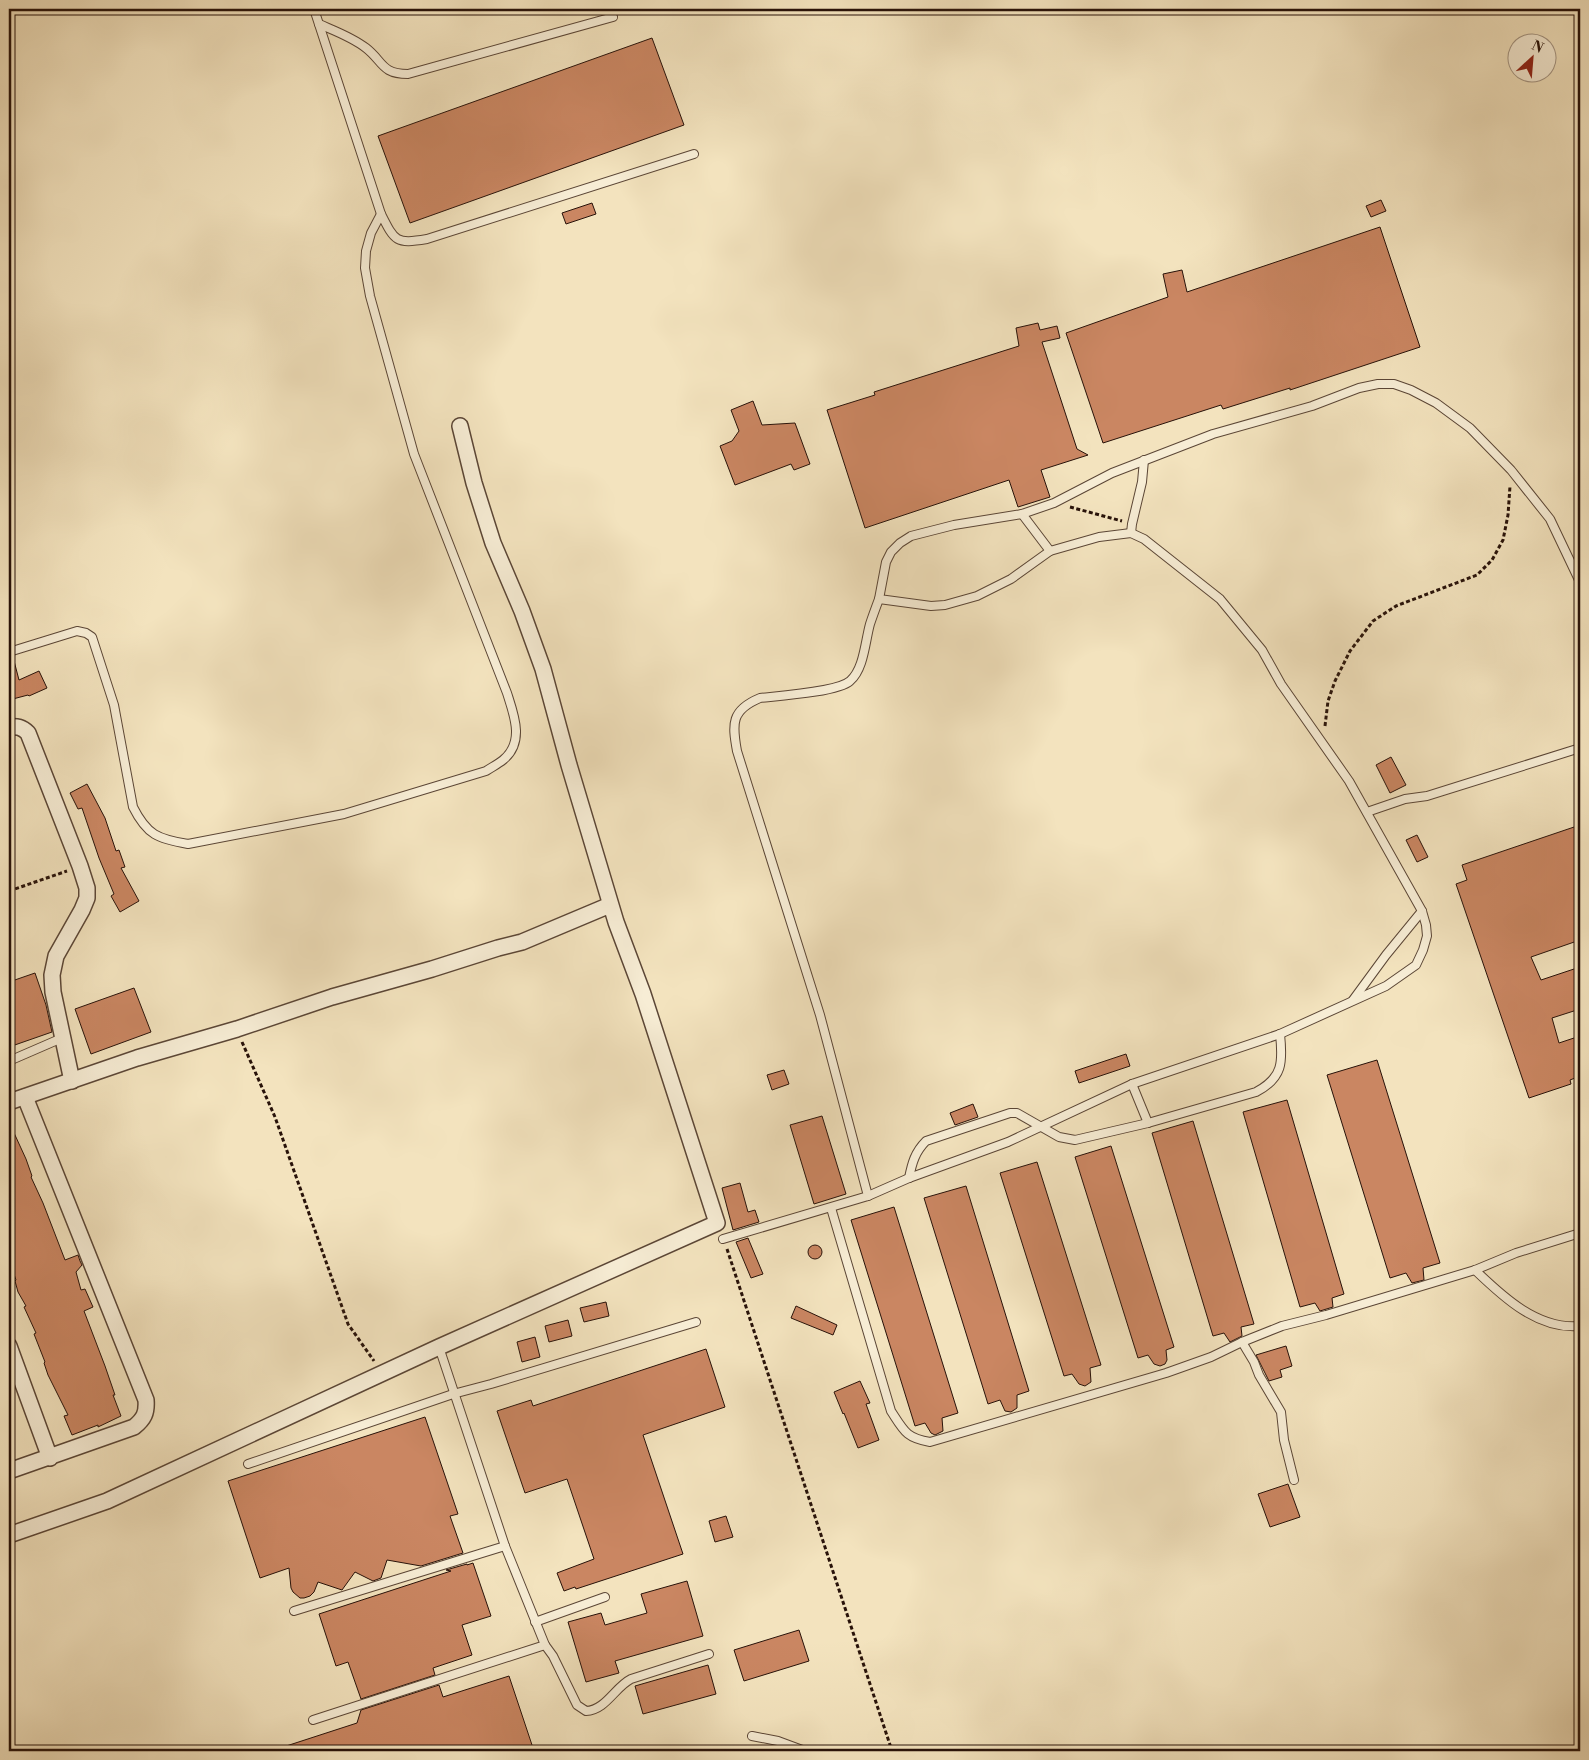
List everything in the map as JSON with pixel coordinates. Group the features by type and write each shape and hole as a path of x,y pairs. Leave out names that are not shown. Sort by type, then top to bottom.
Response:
{"street":[{"path":"9,1535 107,1501 439,1347 717,1223 643,994 610,905 543,669 522,611 493,543 474,483 460,426"},
{"path":"9,727 23,728 28,733 87,888 87,898 52,967 53,992 72,1082"},
{"path":"9,1102 27,1102 333,1001 433,973 500,957 511,952 522,942 610,905"},
{"path":"9,1113 27,1102 72,1082 138,1064"},
{"path":"9,1471 134,1427 143,1420 147,1410 146,1400 27,1102"},
{"path":"9,1346 50,1458"}],"lane":[{"path":"314,9 380,214 390,232 397,239 406,243 427,239 694,154"},
{"path":"319,24 353,39 367,48 391,72 408,74 613,17"},
{"path":"9,652 78,631 92,637 114,705 133,807 140,822 152,834 167,840 188,844 344,814 486,771 504,759 515,745 517,726 507,693 414,454 370,296 365,268 366,251 371,233 380,214"},
{"path":"868,1196 820,1015 740,760 733,730 736,718 743,707 750,702 760,698 837,688 849,683 855,676 860,662 878,599 886,562 891,552 900,542 911,536 954,525 1022,514 1054,503 1112,473 1213,434 1312,406 1359,388 1378,384 1394,384 1411,390 1436,403 1470,428 1511,470 1550,519 1580,582"},
{"path":"1131,534 1142,482 1144,460"},
{"path":"1022,514 1050,551"},
{"path":"723,1239 868,1196 909,1178 1008,1142 1132,1084 1280,1034 1386,986 1416,965 1427,936 1422,911 1367,812 1281,684 1262,650 1220,599 1151,545 1131,534 1099,537 1050,551 1011,578 977,596 945,605 931,606 878,599"},
{"path":"1367,812 1405,799 1427,796 1580,748"},
{"path":"1352,1002 1386,955 1422,911"},
{"path":"909,1178 912,1160 918,1149 926,1141 1010,1113 1017,1113 1059,1137 1075,1140 1256,1092 1268,1085 1277,1075 1282,1054 1280,1034"},
{"path":"9,1061 62,1038"},
{"path":"1132,1084 1148,1122"},
{"path":"831,1208 892,1411 904,1430 915,1439 930,1442 1166,1373 1211,1357 1282,1326 1326,1315 1475,1270 1516,1253 1580,1234"},
{"path":"1475,1270 1501,1296 1525,1311 1549,1322 1573,1327 1580,1326"},
{"path":"248,1464 453,1394 696,1322"},
{"path":"1242,1342 1281,1412 1284,1440 1294,1480"},
{"path":"439,1347 453,1394 505,1546 545,1645 553,1656 577,1705 586,1710 598,1707 608,1700 622,1684 631,1679 709,1654"},
{"path":"294,1612 505,1546"},
{"path":"535,1622 605,1596"},
{"path":"313,1720 545,1645"},
{"path":"752,1736 778,1741 805,1751"}],"path":[{"path":"1323,744 1328,701 1335,681 1350,651 1373,621 1396,606 1477,575 1492,560 1502,540 1508,515 1511,470"},
{"path":"1054,503 1132,524"},
{"path":"9,891 80,866"},
{"path":"238,1032 275,1118 348,1324 383,1374"},
{"path":"723,1239 892,1751"}],"building":[{"path":"652,38 684,125 410,223 378,136"},
{"path":"1381,200 1386,211 1371,217 1366,206"},
{"path":"592,203 596,214 566,224 562,213"},
{"path":"1380,227 1420,347 1290,390 1290,388 1223,409 1221,405 1103,443 1066,333 1168,297 1163,274 1182,270 1187,292"},
{"path":"1038,323 1040,330 1057,326 1060,338 1042,342 1077,449 1088,455 1041,470 1050,497 1018,507 1009,480 865,528 827,410 875,395 874,392 1019,346 1016,328"},
{"path":"753,401 762,425 795,423 810,464 794,470 791,464 735,485 720,446 732,441 739,431 731,410"},
{"path":"13,657 19,680 39,671 47,688 29,696 9,700 9,658"},
{"path":"1391,757 1406,785 1390,793 1376,765"},
{"path":"87,784 105,818 116,851 119,850 125,867 121,868 139,901 120,912 111,896 114,894 99,858 82,808 78,809 70,793"},
{"path":"1580,825 1580,940 1531,957 1541,980 1580,967 1580,1009 1552,1018 1559,1043 1580,1036 1580,1076 1570,1080 1571,1084 1529,1098 1456,884 1467,880 1462,865"},
{"path":"1417,835 1428,857 1417,862 1406,840"},
{"path":"35,973 46,1005 52,1032 9,1047 9,982"},
{"path":"134,988 151,1032 91,1054 75,1009"},
{"path":"1126,1054 1130,1066 1079,1083 1075,1071"},
{"path":"1377,1060 1440,1263 1423,1268 1424,1280 1412,1283 1406,1273 1390,1278 1327,1075"},
{"path":"784,1070 789,1084 772,1090 767,1075"},
{"path":"1287,1100 1344,1294 1332,1298 1333,1307 1320,1311 1315,1303 1300,1307 1243,1112"},
{"path":"973,1104 978,1117 955,1125 950,1113"},
{"path":"822,1116 846,1194 814,1204 790,1125"},
{"path":"1193,1121 1254,1324 1241,1327 1242,1336 1230,1342 1224,1333 1213,1336 1152,1133"},
{"path":"9,1122 26,1159 31,1177 65,1260 78,1255 82,1265 76,1272 81,1290 85,1289 93,1307 84,1311 105,1366 121,1416 98,1427 98,1425 72,1435 64,1416 68,1415 48,1375 34,1334 36,1333 24,1307 26,1306 18,1292 9,1260 9,1189 14,1187 9,1174"},
{"path":"1111,1146 1174,1347 1166,1350 1167,1360 1165,1364 1160,1366 1154,1364 1148,1355 1138,1358 1075,1157"},
{"path":"1037,1162 1101,1365 1090,1368 1091,1382 1085,1386 1079,1384 1072,1374 1064,1376 1000,1173"},
{"path":"740,1183 748,1212 755,1210 759,1222 733,1230 722,1188"},
{"path":"966,1186 1029,1391 1017,1395 1017,1408 1011,1412 1005,1411 1000,1400 988,1404 924,1198"},
{"path":"894,1207 958,1413 942,1418 943,1431 935,1435 931,1433 925,1423 915,1426 851,1220"},
{"path":"748,1238 763,1274 751,1278 736,1242"},
{"path":"815,1245 820,1247 822,1252 820,1257 815,1259 810,1257 808,1252 810,1247"},
{"path":"606,1302 609,1316 584,1322 580,1308"},
{"path":"796,1306 837,1325 833,1335 791,1318"},
{"path":"568,1320 572,1336 549,1342 545,1326"},
{"path":"535,1337 540,1357 522,1362 517,1342"},
{"path":"1286,1346 1292,1366 1280,1370 1282,1377 1269,1381 1256,1355"},
{"path":"706,1349 725,1407 643,1435 683,1554 576,1589 575,1587 564,1591 557,1573 594,1559 567,1479 525,1493 497,1411 531,1400 533,1406"},
{"path":"860,1381 870,1403 866,1404 879,1440 858,1448 834,1392"},
{"path":"425,1417 458,1514 450,1516 463,1553 421,1566 387,1560 381,1578 373,1581 355,1572 342,1590 318,1582 314,1592 304,1598 300,1598 291,1588 289,1568 260,1578 228,1481"},
{"path":"1288,1484 1300,1517 1270,1527 1258,1494"},
{"path":"726,1516 733,1537 715,1542 709,1521"},
{"path":"473,1563 491,1616 462,1625 472,1655 433,1668 435,1675 361,1699 348,1662 336,1666 319,1614 451,1571 446,1570"},
{"path":"687,1581 703,1636 615,1661 619,1673 586,1682 568,1622 601,1613 605,1625 647,1613 641,1594"},
{"path":"799,1630 809,1661 744,1681 734,1650"},
{"path":"708,1665 716,1694 643,1714 635,1686"},
{"path":"509,1676 534,1751 277,1751 277,1749 357,1723 361,1710 439,1685 443,1697"}]}
